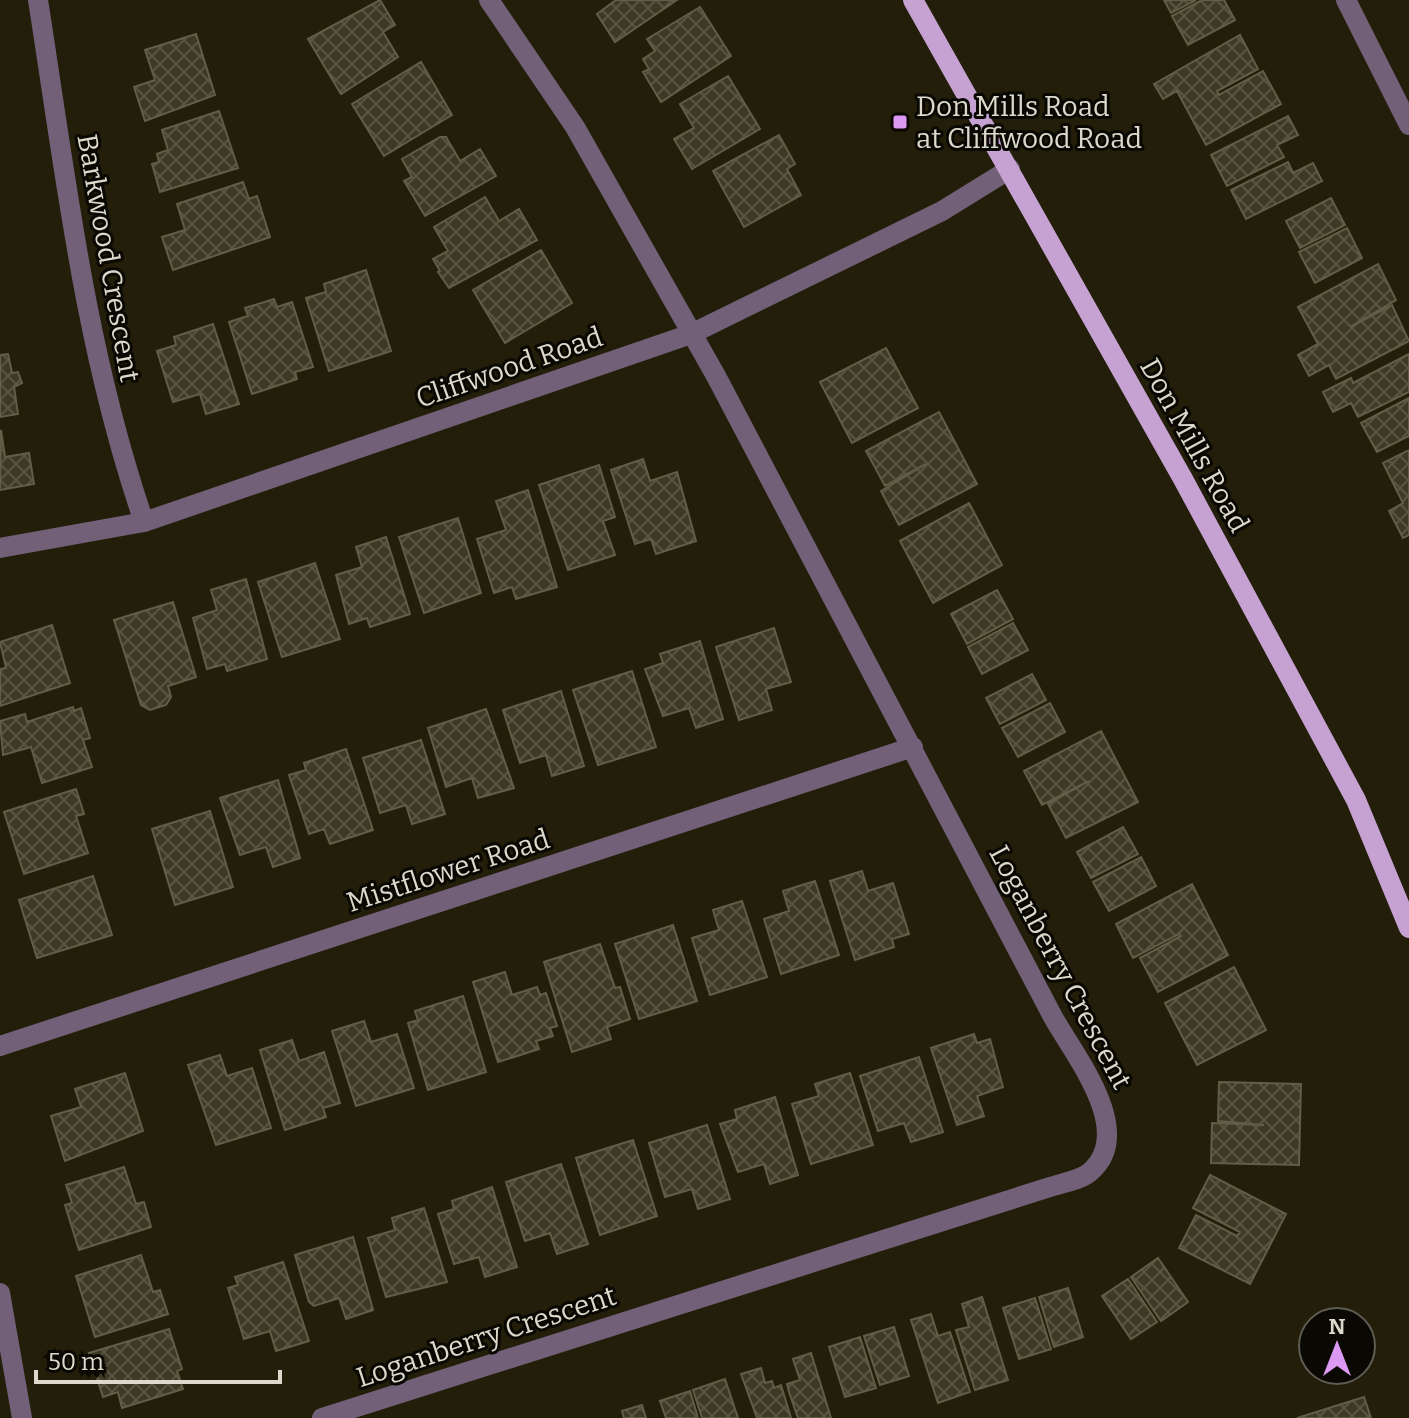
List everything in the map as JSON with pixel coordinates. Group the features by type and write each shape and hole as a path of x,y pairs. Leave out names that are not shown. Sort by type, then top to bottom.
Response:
{"main road":[{"name":"Don Mills Road","path":"913,0 1010,169 1356,800 1409,928"}],"street":[{"name":"Barkwood Crescent","path":"38,0 71,229 96,355 111,424 144,522"},
{"path":"489,0 575,127 691,334"},
{"path":"1346,0 1409,125"},
{"name":"Cliffwood Road","path":"0,548 144,522 691,334 942,211 1010,169"},
{"name":"Loganberry Crescent","path":"322,1418 1089,1174 1104,1154 1105,1110 1096,1086 1060,1028 691,334"},
{"name":"Mistflower Road","path":"0,1046 913,747"},
{"path":"0,1293 22,1418"}],"building":[{"path":"380,0 395,25 383,32 398,57 341,94 308,39"},
{"path":"616,0 677,0 615,42 597,14"},
{"path":"1164,0 1196,0 1171,13"},
{"path":"1202,0 1224,0 1235,20 1188,45 1172,16"},
{"path":"700,7 731,56 661,102 643,72 649,69 643,59 655,51 647,39"},
{"path":"196,34 215,95 145,121 134,87 155,80 145,50"},
{"path":"1240,35 1258,69 1217,91 1219,95 1263,71 1281,104 1206,145 1177,91 1163,99 1154,84"},
{"path":"421,62 452,115 384,156 352,104"},
{"path":"728,76 760,129 692,169 674,139 694,128 680,104"},
{"path":"219,111 238,168 160,192 152,164 159,162 157,154 168,150 162,130"},
{"path":"1288,116 1298,135 1277,145 1284,157 1227,186 1211,155"},
{"path":"779,135 795,164 787,169 801,195 744,227 713,171"},
{"path":"440,137 446,137 460,161 480,149 496,176 425,216 404,181 412,177 402,159"},
{"path":"1288,162 1293,173 1313,163 1322,181 1246,219 1231,190"},
{"path":"243,182 249,199 257,196 270,237 173,270 162,237 185,230 177,204"},
{"path":"485,197 499,221 519,209 537,240 449,288 433,259 448,251 434,227"},
{"path":"1331,198 1345,225 1300,248 1286,221"},
{"path":"1347,228 1362,258 1315,283 1299,252"},
{"path":"541,250 572,303 505,343 473,290"},
{"path":"1378,264 1396,300 1350,327 1392,305 1409,341 1336,379 1329,365 1309,376 1298,355 1318,344 1298,307"},
{"path":"366,270 391,351 329,371 306,298 326,292 324,284"},
{"path":"274,299 277,307 292,302 313,367 295,372 297,379 252,394 229,322 248,316 245,308"},
{"path":"213,324 239,404 206,414 200,394 173,402 157,351 176,345 174,337"},
{"path":"886,348 918,408 852,443 820,382"},
{"path":"8,354 12,373 18,372 22,383 14,387 18,414 0,417 0,355"},
{"path":"1409,354 1409,392 1358,417 1351,403 1333,412 1323,392 1351,378 1353,383"},
{"path":"1409,398 1409,436 1377,452 1361,423"},
{"path":"939,412 977,484 899,525 881,491 926,464 885,486 866,451"},
{"path":"1,430 5,457 29,453 34,484 0,490"},
{"path":"1409,450 1409,535 1403,538 1389,511 1403,503 1383,463"},
{"path":"643,459 650,481 677,472 696,541 656,554 651,539 635,544 611,470"},
{"path":"599,465 615,517 603,521 615,555 568,570 539,485"},
{"path":"528,490 557,587 516,599 512,587 494,593 477,539 506,530 496,501"},
{"path":"969,503 1002,565 933,603 900,541"},
{"path":"458,518 481,593 424,613 399,537"},
{"path":"386,537 410,614 370,627 367,618 349,624 336,575 362,567 356,547"},
{"path":"315,563 340,639 282,657 258,582"},
{"path":"246,579 267,659 227,671 225,664 207,669 193,618 217,610 211,590"},
{"path":"997,590 1013,619 967,644 951,614"},
{"path":"173,602 196,677 168,686 171,697 166,705 150,710 141,705 114,620"},
{"path":"1013,623 1028,650 982,674 968,647"},
{"path":"52,625 70,683 0,706 0,669 6,668 0,642"},
{"path":"774,628 791,682 766,689 772,710 739,720 716,647"},
{"path":"700,641 723,719 696,728 689,708 663,716 645,669 663,663 660,654"},
{"path":"632,671 656,747 598,765 573,690"},
{"path":"1032,674 1046,700 1000,724 986,698"},
{"path":"561,691 584,766 552,776 546,755 520,763 503,710"},
{"path":"1050,703 1065,732 1018,757 1002,728"},
{"path":"73,707 74,711 81,708 90,738 83,740 92,767 42,783 31,747 3,755 0,721 25,714 27,722"},
{"path":"486,709 514,788 478,798 472,778 446,787 428,728"},
{"path":"1101,731 1138,802 1066,838 1048,804 1089,781 1042,805 1024,771"},
{"path":"421,740 445,814 412,824 406,805 380,813 363,758"},
{"path":"346,749 373,830 330,844 324,829 309,834 289,775 306,770 304,763"},
{"path":"278,780 300,858 273,867 266,847 240,855 220,798"},
{"path":"76,789 84,814 76,816 88,853 24,874 4,812"},
{"path":"210,811 233,887 175,905 152,829"},
{"path":"1123,827 1138,854 1091,878 1077,852"},
{"path":"1141,857 1156,886 1109,911 1093,882"},
{"path":"862,871 868,891 893,883 909,934 892,939 894,947 855,960 830,881"},
{"path":"93,876 112,935 37,958 19,900"},
{"path":"815,881 839,955 781,974 764,919 789,911 783,891"},
{"path":"1192,884 1228,955 1158,992 1140,958 1181,936 1179,934 1133,958 1116,924"},
{"path":"742,901 767,977 710,995 692,938 719,930 713,910"},
{"path":"673,925 697,1001 639,1019 615,944"},
{"path":"600,944 615,988 620,987 630,1019 607,1027 611,1039 572,1052 544,962"},
{"path":"1234,967 1266,1030 1197,1065 1165,1003"},
{"path":"505,972 512,995 537,987 540,995 546,993 557,1026 550,1028 553,1036 536,1041 539,1049 498,1062 473,982"},
{"path":"463,996 486,1072 428,1090 408,1023 418,1020 415,1011"},
{"path":"364,1021 371,1042 397,1034 414,1088 356,1106 332,1031"},
{"path":"974,1034 977,1043 990,1039 1003,1087 977,1096 984,1116 957,1125 931,1048"},
{"path":"292,1040 299,1061 324,1052 340,1103 323,1108 326,1117 285,1130 260,1050"},
{"path":"220,1055 227,1076 252,1068 271,1128 216,1145 188,1065"},
{"path":"919,1057 943,1132 911,1142 904,1123 878,1131 860,1076"},
{"path":"125,1073 143,1131 65,1161 51,1116 81,1107 75,1089"},
{"path":"850,1073 873,1145 811,1164 792,1104 819,1096 815,1084"},
{"path":"1219,1082 1301,1084 1299,1165 1211,1163 1212,1123 1264,1125 1218,1121"},
{"path":"775,1097 798,1175 770,1184 764,1164 738,1172 720,1124 737,1119 735,1110"},
{"path":"707,1125 730,1199 698,1209 692,1189 665,1197 649,1143"},
{"path":"633,1140 657,1216 600,1235 576,1158"},
{"path":"561,1164 588,1244 557,1254 550,1233 525,1241 506,1182"},
{"path":"124,1167 136,1204 144,1202 151,1227 79,1250 65,1205 72,1203 66,1185"},
{"path":"1210,1175 1286,1214 1250,1284 1179,1248 1196,1215 1237,1236 1240,1232 1193,1208"},
{"path":"492,1187 517,1267 485,1277 479,1257 454,1264 438,1214 454,1209 452,1201"},
{"path":"424,1208 447,1282 386,1297 368,1238 395,1230 392,1218"},
{"path":"353,1237 373,1310 346,1319 339,1298 314,1306 309,1302 295,1255"},
{"path":"141,1255 153,1292 160,1290 168,1314 95,1337 76,1276"},
{"path":"1158,1258 1188,1302 1161,1321 1131,1277"},
{"path":"283,1262 309,1341 276,1351 270,1331 244,1339 228,1288 238,1285 235,1277"},
{"path":"1128,1279 1157,1322 1131,1339 1102,1296"},
{"path":"1068,1288 1083,1337 1054,1347 1039,1297"},
{"path":"982,1297 1008,1380 975,1390 956,1330 969,1327 962,1304"},
{"path":"1035,1298 1051,1349 1019,1359 1003,1308"},
{"path":"931,1314 938,1336 950,1332 970,1392 938,1403 911,1320"},
{"path":"894,1327 909,1376 880,1385 864,1336"},
{"path":"169,1329 182,1369 177,1371 183,1389 122,1408 118,1392 103,1397 89,1353"},
{"path":"860,1337 876,1388 845,1397 829,1347"},
{"path":"811,1353 831,1418 798,1418 789,1392 787,1384 800,1380 793,1359"},
{"path":"761,1368 765,1383 772,1381 774,1388 781,1385 791,1418 757,1418 741,1374"},
{"path":"725,1379 738,1418 702,1418 693,1390"},
{"path":"690,1391 698,1418 666,1418 660,1401"},
{"path":"1364,1397 1371,1418 1297,1418"},
{"path":"642,1405 646,1418 624,1418 622,1411"}],"place":[{"name":"Don Mills Road at Cliffwood Road","path":"900,122"}]}
